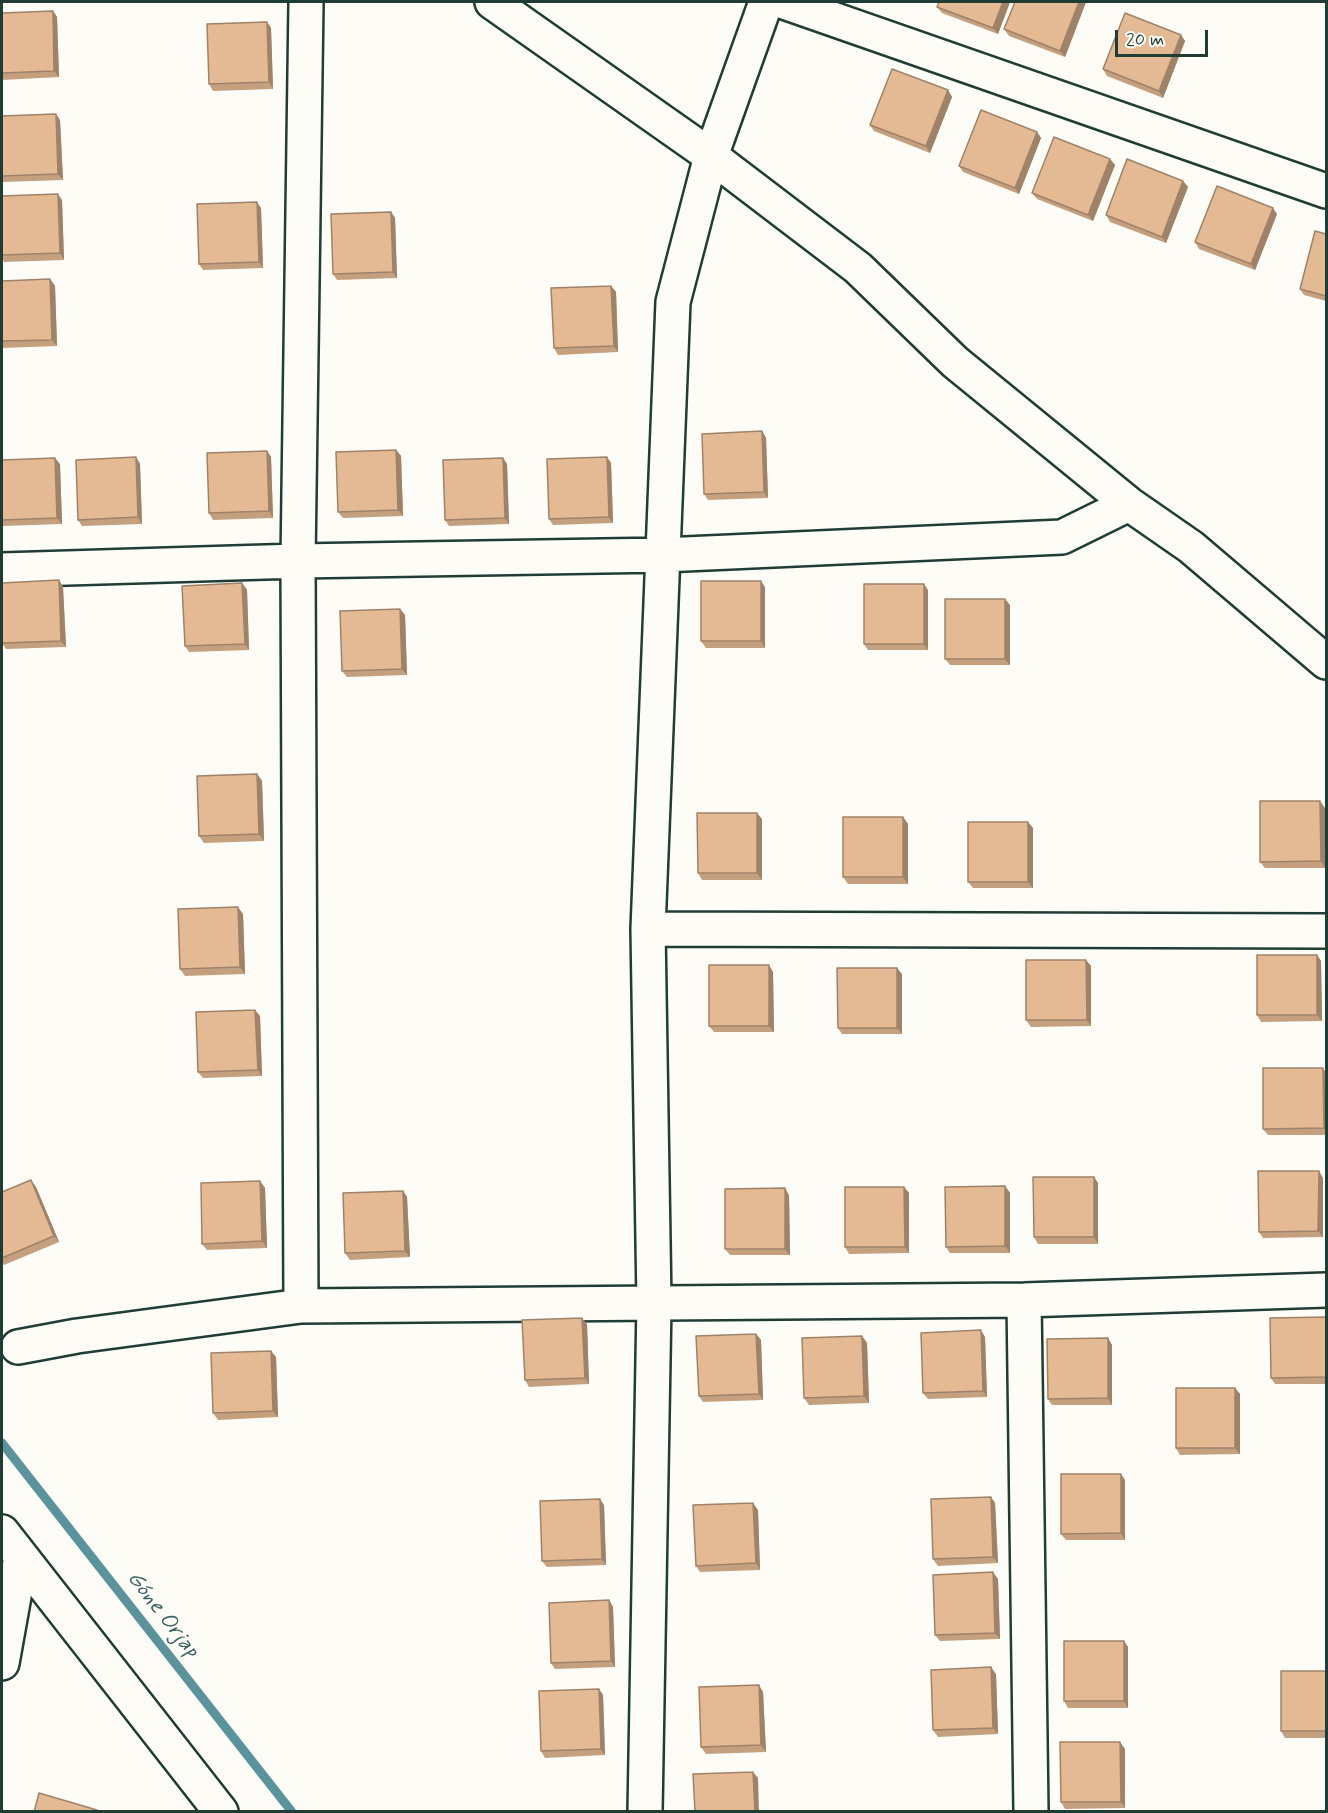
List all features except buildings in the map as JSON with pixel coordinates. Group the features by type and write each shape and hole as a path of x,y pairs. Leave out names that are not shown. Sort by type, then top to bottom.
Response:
{"street":[{"path":"301,1306 298,561 306,2"},
{"path":"492,2 711,156 858,268 955,362 1130,504 1191,547 1326,662"},
{"path":"645,1812 654,1303 648,929 673,302 711,156 766,2"},
{"path":"784,2 1326,191"},
{"path":"2,570 298,561 663,555 1062,537 1130,504"},
{"path":"648,929 1326,931"},
{"path":"18,1347 77,1336 301,1306 1024,1300 1326,1290"},
{"path":"1024,1300 1031,1812"},
{"path":"2,1664 11,1544"},
{"path":"11,1544 221,1812"}],"waterway":[{"name":"Góne Orjap","path":"2,1443 292,1812"}]}
